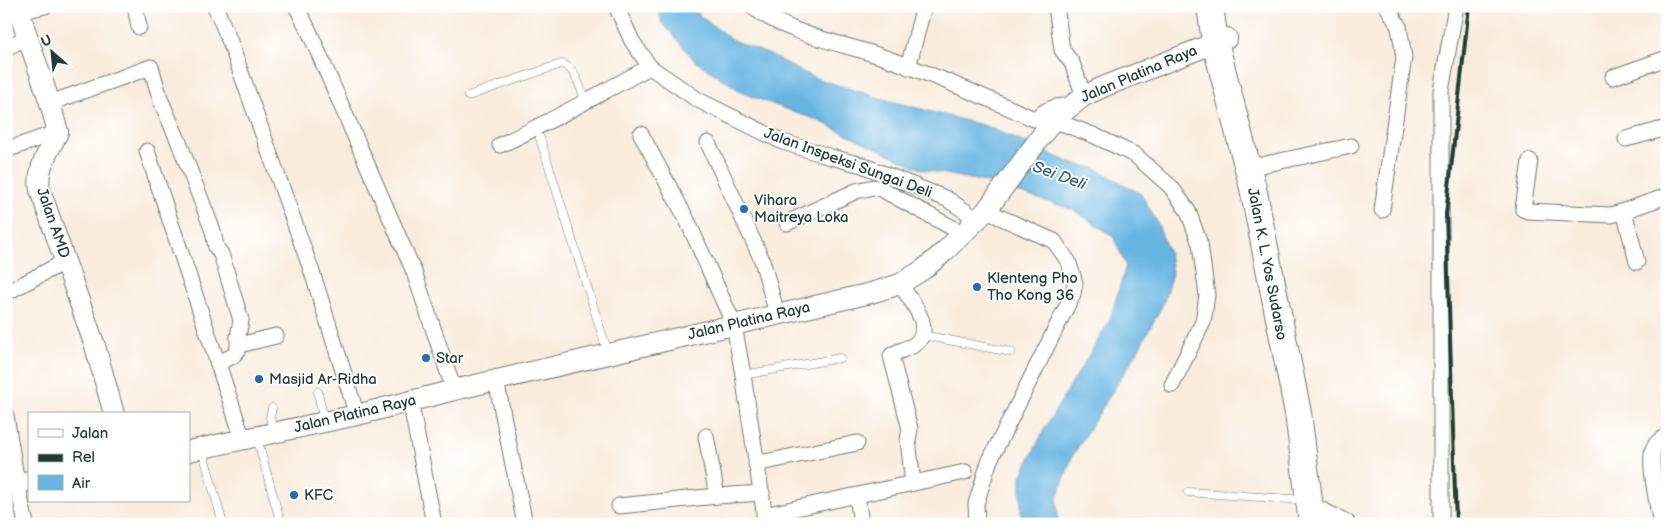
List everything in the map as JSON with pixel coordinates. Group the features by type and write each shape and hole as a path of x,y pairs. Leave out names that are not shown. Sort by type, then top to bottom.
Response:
{"highway":[{"name":"Jalan K. L. Yos Sudarso","path":"1210,6 1257,166 1310,418 1321,515"},
{"name":"Jalan K. L. Yos Sudarso","path":"1222,6 1221,40 1321,515"}],"main road":[{"path":"18,9 50,102 58,132"},
{"name":"Jalan Platina Raya","path":"195,450 357,415 410,400 871,293 900,284 929,265 982,215 1050,123 1077,101 1103,87 1221,40"},
{"name":"Jalan AMD","path":"58,132 42,163 39,182 40,190 95,346 113,412"}],"street":[{"path":"18,9 45,6"},
{"path":"135,6 139,27"},
{"path":"215,6 230,42 313,275 357,415"},
{"name":"Jalan Inspeksi Sungai Deli","path":"616,6 632,41 650,67 698,100 783,142 862,165 982,215 1054,241 1068,261 1075,283 1074,294 989,462 976,504 977,524"},
{"path":"752,6 787,28 884,58 1034,118 1049,108 1077,101 1072,63 1062,50 1056,6"},
{"path":"908,67 924,6"},
{"path":"1382,210 1404,57 1399,27 1387,6"},
{"path":"1441,524 1441,91 1456,6"},
{"path":"303,8 414,272 454,390"},
{"path":"6,48 27,38"},
{"path":"1613,76 1667,58"},
{"path":"50,102 151,67 161,101 213,231 216,247 240,314 238,350 233,356 218,363"},
{"path":"500,145 537,128 650,67"},
{"path":"1050,123 1093,135 1136,155 1171,187 1188,211 1200,244 1207,295 1203,322 1172,385"},
{"path":"1626,139 1667,128"},
{"path":"6,150 58,132"},
{"path":"641,134 687,220 734,325 744,375 765,519 965,472"},
{"path":"708,143 762,260 777,314"},
{"path":"1257,166 1351,146"},
{"path":"146,151 218,363 257,436"},
{"path":"1530,161 1523,208 1525,210 1612,215 1667,196"},
{"path":"788,223 856,191 874,187 881,189 962,234"},
{"path":"1624,212 1637,262"},
{"path":"6,292 66,261"},
{"path":"900,284 922,318 924,327 922,335 913,345 891,356 910,429 908,440 913,483"},
{"path":"239,345 276,336"},
{"path":"496,380 525,524"},
{"path":"410,400 434,524"},
{"path":"6,416 26,524"},
{"path":"706,436 717,496"},
{"path":"1661,524 1651,460 1653,448 1667,436"},
{"path":"756,464 857,443"},
{"path":"619,506 762,493"},
{"path":"857,496 861,524"}],"lane":[{"path":"468,96 560,64 566,65 572,70 586,100"},
{"path":"540,138 608,354"},
{"path":"922,335 1011,352"},
{"path":"744,375 840,358"},
{"path":"318,392 324,422"},
{"path":"272,408 270,417 257,436 281,524"},
{"path":"195,450 222,524"},
{"path":"1188,492 1321,515"}],"water":[{"name":"Sei Deli","path":"658,6 693,6 700,16 732,40 766,53 812,77 890,101 986,126 1073,164 1095,168 1141,194 1157,222 1169,254 1172,273 1163,304 1137,352 1073,455 1057,498 1058,524 1021,524 1021,477 1045,428 1109,322 1126,266 1113,236 1074,210 985,182 921,169 819,121 745,94 695,61 661,21"}],"railway":[{"path":"1456,524 1446,214 1469,6"}],"place":[{"name":"Vihara Maitreya Loka","path":"744,209"},
{"name":"Klenteng Pho Tho Kong 36","path":"977,287"},
{"name":"Star","path":"426,358"},
{"name":"Masjid Ar-Ridha","path":"259,379"},
{"name":"KFC","path":"294,495"}]}
